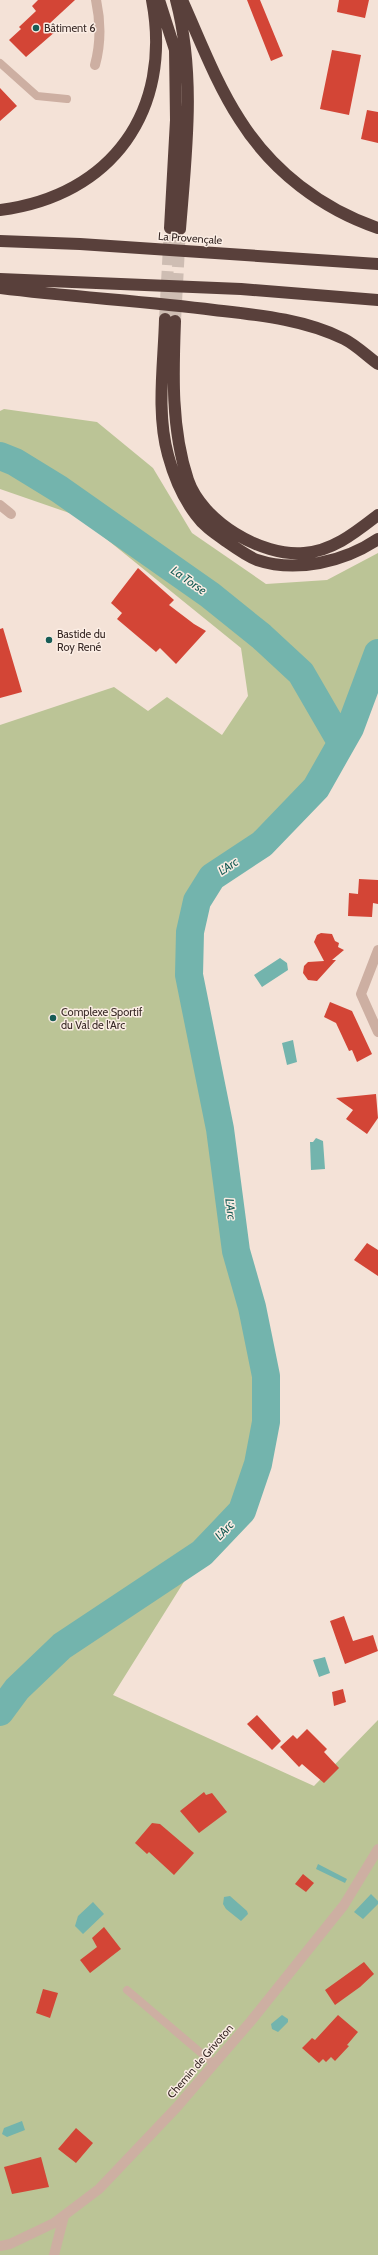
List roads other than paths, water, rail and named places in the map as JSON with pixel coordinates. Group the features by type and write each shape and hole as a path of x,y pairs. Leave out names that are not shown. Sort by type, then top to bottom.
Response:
{"highway":[{"path":"0,210 24,207 74,188 102,168 136,128 145,107 156,61 157,48 152,0"},
{"path":"159,0 175,50 175,229 188,126 186,51 176,0"},
{"path":"182,0 216,75 239,120 263,152 298,186 330,208 378,228"},
{"name":"La Provençale","path":"0,241 80,244 378,264"},
{"path":"0,279 241,289 378,300"},
{"path":"0,288 60,296 194,307 256,315 301,324 345,339 378,364"},
{"path":"378,515 349,537 333,546 304,553 273,550 247,540 224,527 202,503 188,481 180,449 173,385 170,320 163,418 168,454 179,489 196,516 210,530 256,560 283,564 305,565 335,560 378,539"}],"street":[{"path":"95,65 100,46 100,18 96,0"},
{"path":"0,505 11,514"},
{"path":"378,950 361,994 378,1032"},
{"name":"Chemin de Grivoton","path":"0,2246 10,2244 54,2223 99,2189 177,2107 251,2021 344,1905 378,1849"},
{"path":"54,2255 64,2216"}],"lane":[{"path":"0,63 37,96 67,100"},
{"path":"127,1990 214,2064"}],"water":[{"path":"280,958 287,963 288,970 262,987 254,975"},
{"path":"293,1040 297,1062 287,1065 282,1043"},
{"path":"316,1138 323,1141 325,1169 311,1170 310,1142 313,1142"},
{"path":"325,1657 330,1673 319,1677 313,1660"},
{"path":"318,1864 347,1879 345,1883 316,1869"},
{"path":"371,1894 378,1901 378,1904 363,1919 354,1912"},
{"path":"230,1896 247,1911 248,1914 241,1921 226,1909 223,1904 224,1897"},
{"path":"93,1902 104,1914 83,1934 75,1926 78,1916"},
{"path":"282,2015 288,2019 288,2022 278,2032 272,2029 271,2024"},
{"path":"22,2121 25,2130 7,2137 2,2134 4,2128"}],"waterway":[{"name":"La Torse","path":"0,456 15,462 59,489 210,595 261,636 301,673 341,742"},
{"name":"L'Arc","path":"0,1712 17,1689 62,1646 202,1553 242,1511 258,1464 266,1422 266,1376 252,1307 236,1251 220,1129 189,975 190,932 197,901 212,877 262,844 316,788 350,728 378,653"}],"tunnel":[{"path":"165,319 170,228"},
{"path":"175,321 180,229"}],"place":[{"name":"Bâtiment 6","path":"36,28"},
{"name":"Bastide du Roy René","path":"49,640"},
{"name":"Complexe Sportif du Val de l'Arc","path":"53,1018"}]}
